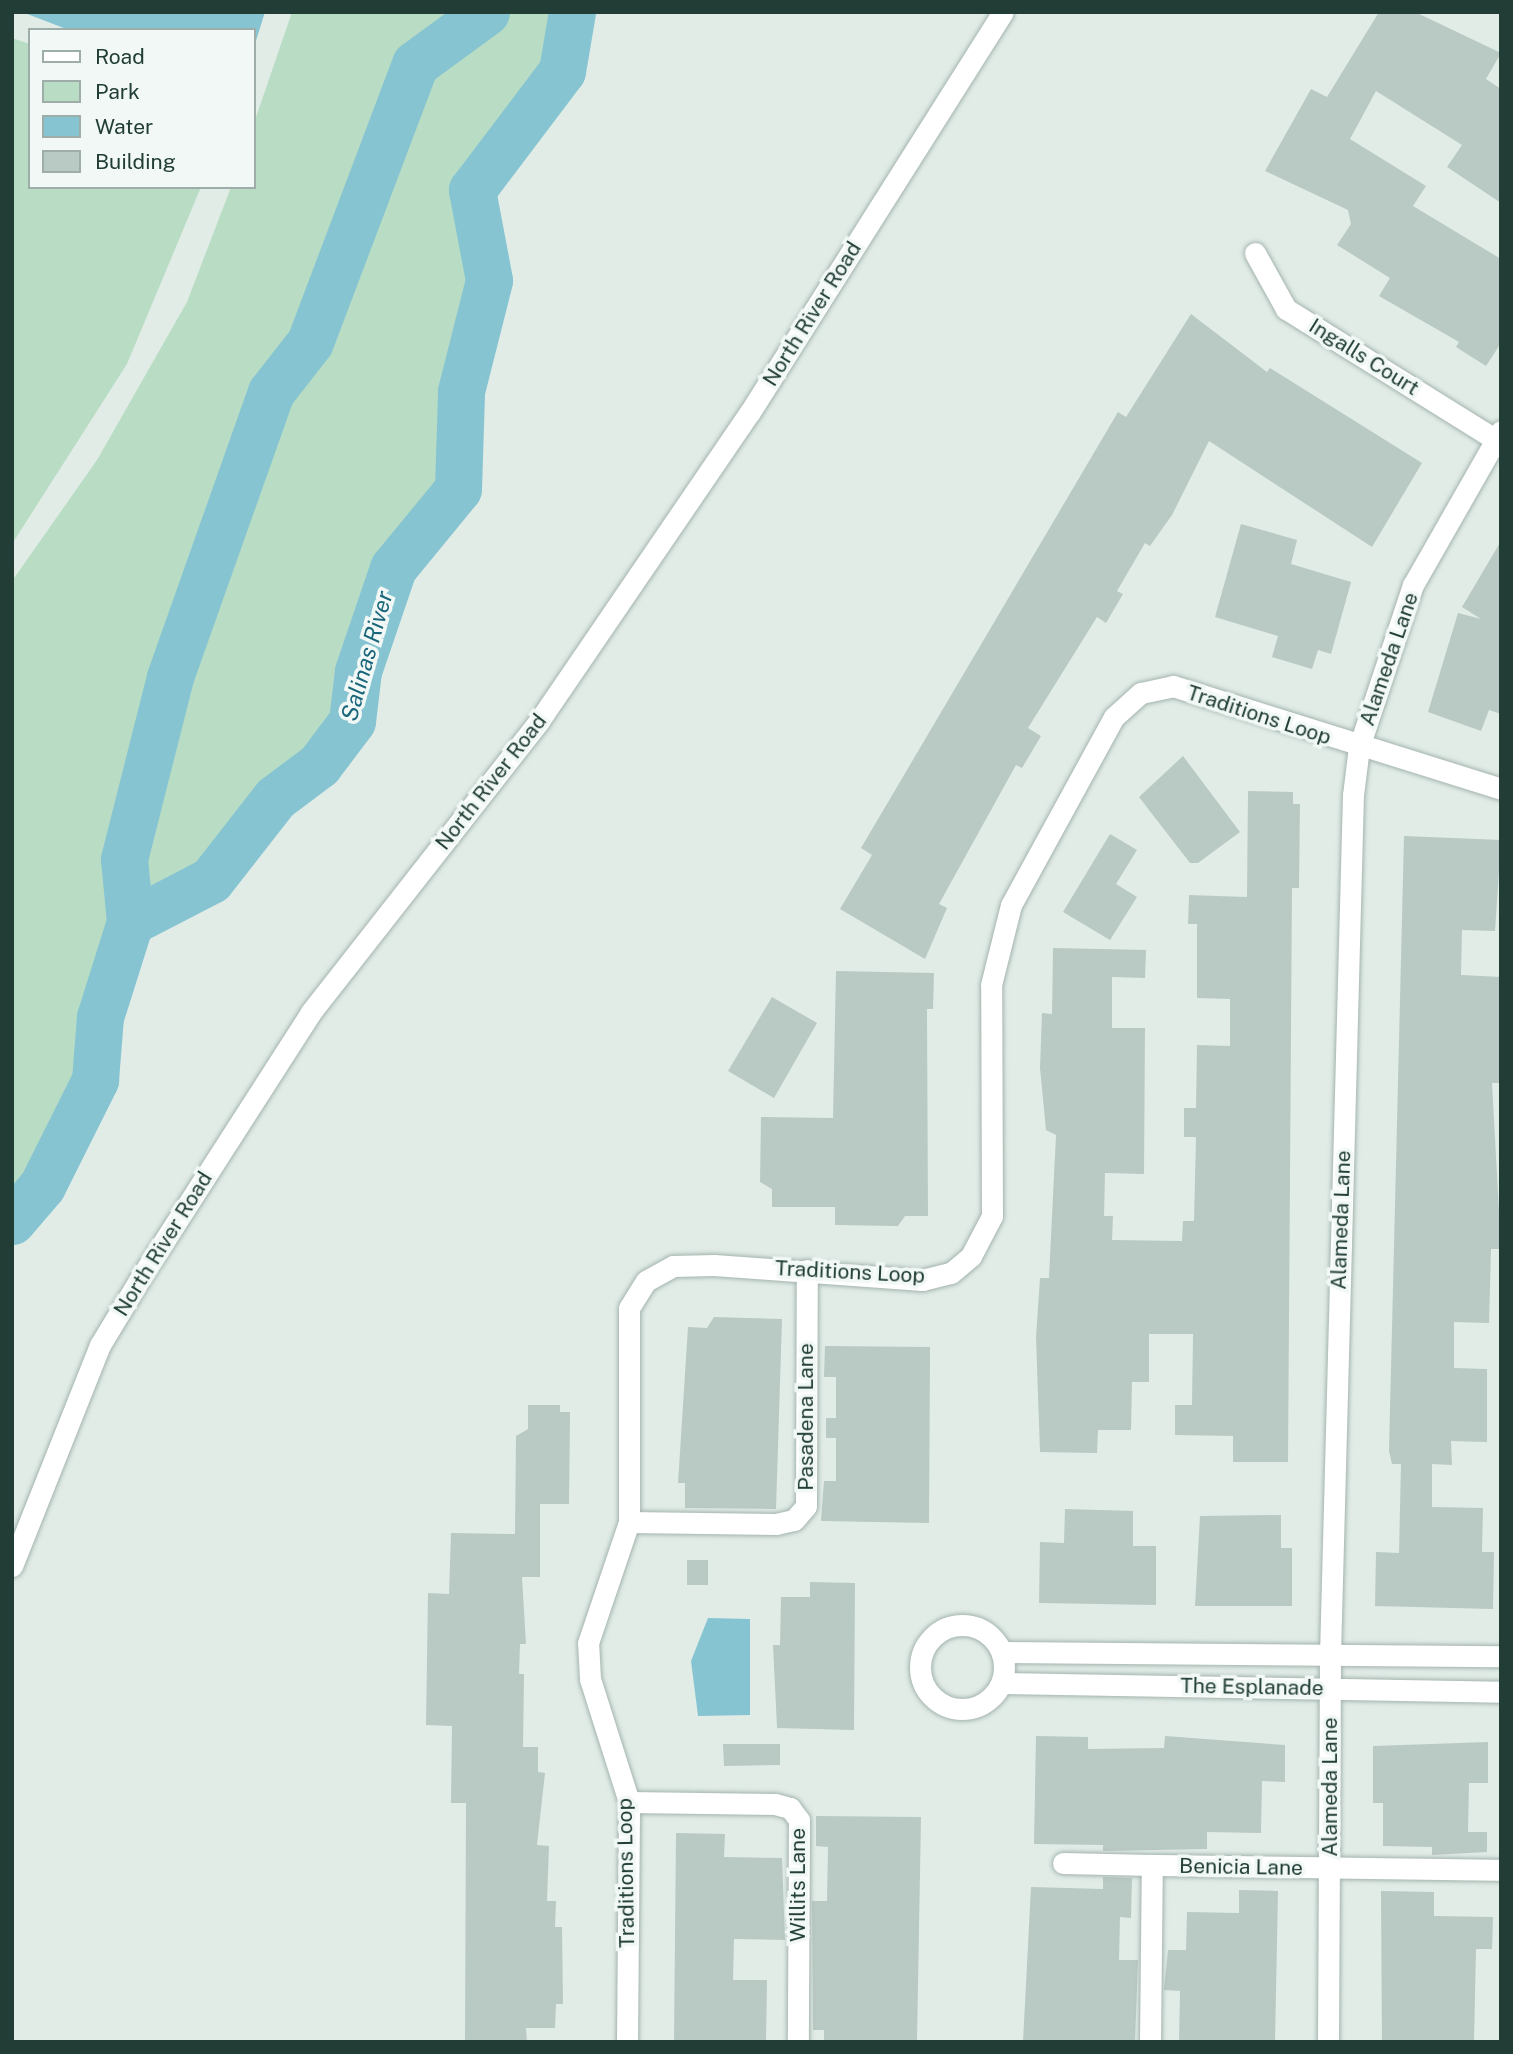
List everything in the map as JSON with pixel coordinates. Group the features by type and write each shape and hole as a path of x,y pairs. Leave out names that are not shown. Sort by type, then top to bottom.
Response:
{"street":[{"name":"North River Road","path":"12,1566 100,1345 141,1277 312,1012 586,652 750,412 1003,12"},
{"name":"Ingalls Court","path":"1255,253 1286,309 1498,435"},
{"name":"Alameda Lane","path":"1328,2042 1330,1655 1353,795 1359,747 1413,585 1498,435"},
{"name":"Traditions Loop","path":"627,2042 629,1802 590,1679 588,1643 629,1522 629,1308 646,1281 673,1266 807,1270 922,1280 951,1273 985,1238 992,1216 991,985 1011,905 1114,717 1141,693 1173,686 1359,747 1501,789"},
{"name":"Pasadena Lane","path":"629,1522 776,1524 794,1520 806,1506 807,1270"},
{"path":"961,1625 991,1634 1003,1652 1003,1683 980,1705 948,1708 930,1696 921,1676 921,1655 932,1636 961,1625"},
{"name":"The Esplanade","path":"1003,1652 1501,1656"},
{"name":"The Esplanade","path":"1003,1683 1501,1692"},
{"name":"Willits Lane","path":"629,1802 775,1804 790,1808 799,1820 798,2042"},
{"name":"Benicia Lane","path":"1063,1863 1330,1870 1501,1870"},
{"name":"Benicia Lane","path":"1150,2042 1152,1865"}],"green space":[{"path":"292,12 560,12 549,68 460,194 472,279 445,402 441,488 376,584 346,667 342,710 317,750 259,797 225,844 178,884 123,908 101,968 78,1081 29,1182 12,1195 12,581 97,460 187,302 230,189 256,189 256,117"},
{"path":"12,38 28,43 28,189 200,189 127,364 12,544"}],"water":[{"path":"22,12 265,12 256,41 256,28 64,28"},
{"path":"708,1618 750,1619 750,1715 698,1716 691,1661"}],"building":[{"path":"1379,12 1415,12 1501,53 1486,79 1501,89 1501,203 1447,167 1462,145 1376,91 1350,139 1426,186 1413,206 1501,259 1501,343 1486,366 1456,347 1459,342 1379,296 1390,278 1337,245 1351,224 1348,210 1265,171 1311,89 1327,97"},
{"path":"1191,314 1267,372 1270,368 1422,463 1372,547 1209,441 1172,515 1150,546 1145,543 1117,591 1123,594 1106,623 1097,617 1028,728 1041,736 1022,768 1016,765 939,904 947,908 925,959 840,909 872,855 861,848 1118,412 1126,417"},
{"path":"1241,524 1297,540 1291,564 1351,582 1331,654 1318,650 1312,669 1272,657 1278,636 1215,617"},
{"path":"1501,541 1501,714 1489,710 1481,731 1428,712 1458,613 1481,619 1462,607"},
{"path":"1183,756 1240,832 1198,863 1190,863 1139,797"},
{"path":"1248,791 1293,792 1293,804 1300,804 1299,888 1292,888 1288,1462 1233,1462 1233,1436 1175,1435 1175,1405 1192,1405 1193,1334 1149,1334 1149,1382 1132,1382 1131,1430 1098,1430 1097,1453 1040,1452 1036,1337 1040,1278 1049,1278 1056,1135 1046,1130 1040,1068 1042,1013 1052,1014 1053,948 1146,950 1145,978 1112,977 1112,1028 1145,1028 1144,1174 1105,1173 1104,1216 1113,1216 1112,1240 1182,1241 1183,1221 1194,1221 1196,1137 1184,1137 1184,1108 1196,1108 1197,1045 1230,1046 1230,999 1197,998 1197,924 1188,924 1189,895 1247,897"},
{"path":"1110,834 1137,850 1116,884 1137,897 1110,940 1063,912"},
{"path":"1404,836 1501,840 1495,931 1462,930 1461,975 1501,977 1501,1083 1492,1083 1501,1249 1491,1249 1489,1323 1454,1322 1454,1368 1487,1369 1487,1442 1451,1441 1452,1465 1432,1464 1432,1507 1483,1508 1482,1552 1494,1552 1493,1609 1375,1606 1376,1552 1399,1553 1401,1464 1392,1464 1389,1451"},
{"path":"836,971 934,973 933,1009 927,1009 928,1216 905,1216 898,1226 835,1225 835,1207 772,1207 772,1189 760,1182 761,1117 833,1118"},
{"path":"772,997 817,1023 774,1098 728,1071"},
{"path":"714,1317 782,1319 776,1509 685,1508 685,1483 678,1483 688,1327 707,1328"},
{"path":"825,1346 930,1347 929,1523 821,1521 824,1481 836,1481 836,1438 826,1438 826,1418 836,1418 836,1377 824,1377"},
{"path":"528,1405 560,1405 560,1412 570,1412 569,1504 540,1504 540,1577 522,1577 526,1644 520,1644 519,1674 524,1674 523,1747 538,1747 538,1772 545,1773 537,1845 549,1846 547,1901 556,1901 555,1927 562,1927 563,2004 556,2004 555,2028 526,2028 527,2042 465,2042 466,1803 451,1803 452,1726 426,1725 428,1593 449,1594 451,1533 515,1534 516,1436 528,1429"},
{"path":"1065,1509 1133,1511 1133,1546 1156,1546 1156,1605 1039,1603 1040,1542 1064,1543"},
{"path":"1281,1515 1281,1548 1292,1548 1292,1606 1195,1606 1200,1516"},
{"path":"687,1560 708,1560 708,1585 687,1585"},
{"path":"810,1582 855,1583 854,1730 777,1728 773,1645 780,1645 781,1597 810,1597"},
{"path":"1036,1736 1088,1737 1088,1749 1164,1748 1165,1736 1285,1745 1285,1782 1262,1781 1261,1833 1207,1832 1207,1849 1103,1851 1103,1845 1034,1844"},
{"path":"1488,1742 1488,1783 1469,1783 1468,1832 1487,1832 1487,1852 1432,1855 1432,1847 1383,1846 1383,1803 1373,1803 1373,1746"},
{"path":"723,1744 780,1744 780,1765 724,1766"},
{"path":"816,1816 921,1817 917,2042 824,2042 824,2030 813,2030 812,1901 827,1901 828,1847 816,1846"},
{"path":"676,1833 725,1834 724,1857 782,1858 785,1940 734,1939 733,1980 767,1980 766,2042 674,2042"},
{"path":"1103,1877 1132,1878 1131,1918 1120,1917 1119,1960 1138,1960 1135,2042 1023,2042 1031,1887 1103,1889"},
{"path":"1239,1890 1278,1891 1275,2042 1179,2042 1180,1991 1164,1990 1168,1950 1186,1950 1187,1912 1239,1913"},
{"path":"1381,1891 1434,1892 1434,1916 1493,1917 1492,1949 1476,1949 1474,2042 1382,2042"}],"waterway":[{"name":"Salinas River","path":"130,922 124,859 170,677 271,392 310,342 415,64 486,12"},
{"name":"Salinas River","path":"12,1221 42,1186 95,1080 100,1017 130,922 211,880 275,798 319,765 352,721 358,671 393,568 458,489 461,391 489,280 472,190 562,71 572,12"}]}
